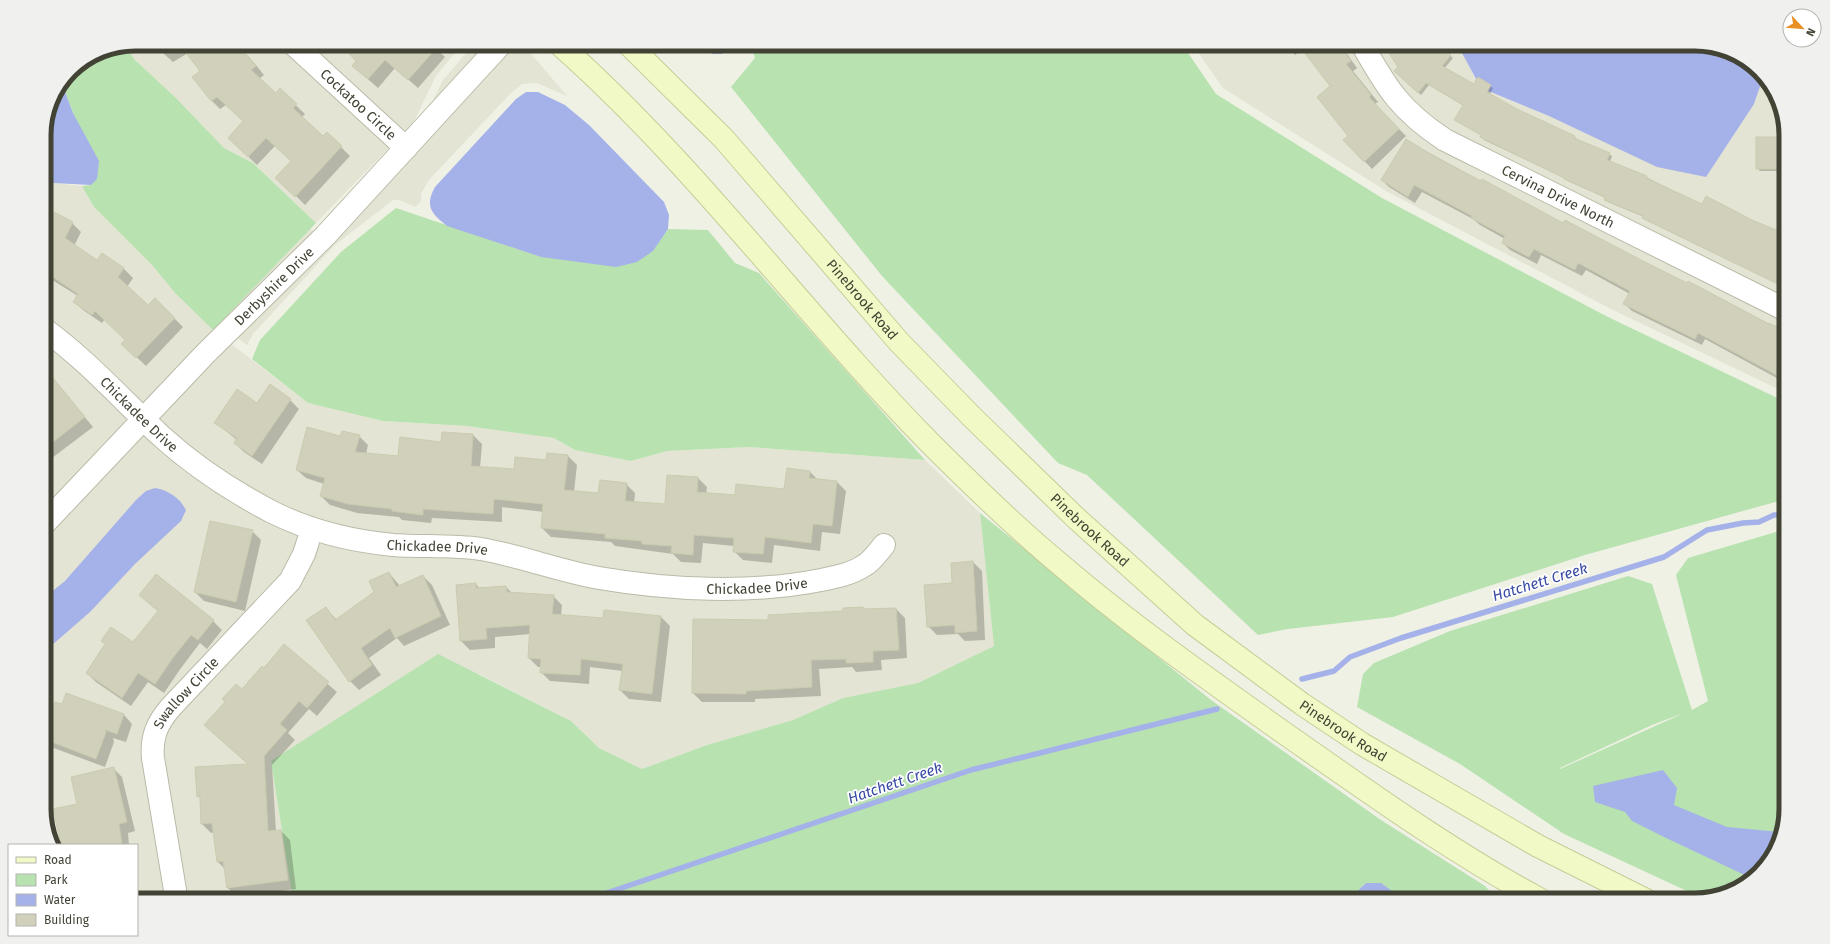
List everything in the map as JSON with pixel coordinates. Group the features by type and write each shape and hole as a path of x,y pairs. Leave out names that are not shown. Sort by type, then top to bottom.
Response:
{"street":[{"name":"Cockatoo Circle","path":"301,51 406,148"},
{"name":"Derbyshire Drive","path":"51,517 206,353 325,236 495,51"},
{"path":"566,51 660,142 738,227 861,369 930,443 1030,539 1122,614 1322,760 1465,856 1529,893"},
{"name":"Pinebrook Road","path":"635,51 724,139 900,342 971,416 1077,519 1190,620 1302,704 1362,744 1538,846 1632,893"},
{"name":"Cervina Drive North","path":"1366,51 1381,78 1395,98 1409,114 1445,140 1779,307"},
{"name":"Chickadee Drive","path":"51,334 90,366 162,437 214,477 272,512 331,535 375,543 462,547 514,555 589,576 643,584 696,588 766,587 828,578 845,574 867,564 884,545"},
{"name":"Swallow Circle","path":"175,890 153,758 152,745 155,730 171,707 290,581 304,554 312,528"}],"shaded area":[{"path":"456,51 436,76 413,123 316,223 253,163 224,148 175,97 135,60 129,52"},
{"path":"468,51 529,51 567,96 537,83 522,84 511,93 428,181 421,194 421,201 415,207 399,200 393,200 335,245 253,334 247,345 217,323 310,229 316,232 419,129 443,80"},
{"path":"1197,51 1461,51 1481,88 1549,116 1754,104 1761,84 1775,108 1779,130 1779,390 1611,309 1386,191 1223,88"},
{"path":"51,182 82,186 94,207 152,265 175,293 213,330 308,403 383,421 467,426 554,438 575,450 631,461 667,451 749,447 925,460 980,513 994,646 918,683 843,698 793,720 707,745 642,769 599,748 571,721 479,674 271,761 292,893 138,893 138,844 59,844 55,836 51,814"}],"green space":[{"path":"752,51 1187,51 1216,94 1382,198 1608,317 1779,399 1779,501 1585,555 1393,617 1288,629 1258,635 1087,475 1058,463 882,276 731,87 755,58"},
{"path":"129,52 135,60 175,97 224,148 253,163 316,223 213,330 175,293 152,265 94,207 82,186 91,185 73,113 64,90 68,84 88,65 103,57"},
{"path":"396,208 541,257 652,251 668,229 708,230 735,263 759,273 925,460 749,447 667,451 631,461 575,450 554,438 467,426 383,421 308,403 252,359 260,340 341,252"},
{"path":"980,513 1211,700 1381,820 1485,886 1492,893 1393,893 1392,891 1366,883 1355,893 292,893 271,761 438,654 571,721 599,748 642,769 707,745 793,720 843,698 918,683 994,646"},
{"path":"1779,531 1779,814 1775,836 1765,856 1742,879 1727,887 1706,892 1691,893 1564,834 1460,764 1357,707 1363,674 1374,663 1450,631 1628,576 1652,584 1692,710 1708,701 1676,575 1688,558","holes":["1684,713 1560,769 1652,725"]}],"water":[{"path":"710,51 723,51 722,54 712,54"},
{"path":"1461,51 1706,52 1722,55 1742,65 1761,84 1754,104 1706,177 1657,167 1549,116 1481,88"},
{"path":"64,90 73,113 99,161 97,179 91,185 51,182 51,130 57,103"},
{"path":"526,92 538,92 565,105 589,125 664,202 669,215 668,229 653,251 637,262 616,267 541,257 447,226 437,218 430,205 430,199 435,187 516,99"},
{"path":"155,488 160,489 177,498 186,510 181,521 135,564 90,612 51,646 51,592 65,581 136,500 146,491"},
{"path":"1663,770 1677,788 1674,805 1727,827 1776,832 1775,836 1765,856 1746,876 1632,821 1625,812 1595,802 1593,786"},
{"path":"1366,883 1381,883 1393,893 1355,893"}],"building":[{"path":"184,51 244,51 256,66 251,70 276,93 280,88 297,104 293,108 323,136 327,132 342,146 295,197 275,178 291,161 266,138 248,157 228,138 243,121 217,97 211,101 192,77 200,71"},
{"path":"347,51 434,51 408,80 385,60 368,79 352,66 356,61"},
{"path":"1303,51 1344,51 1351,61 1346,64 1371,95 1369,97 1399,129 1364,162 1343,140 1348,136 1317,97 1330,86"},
{"path":"1388,51 1447,51 1451,55 1442,66 1474,84 1478,77 1491,85 1487,92 1517,109 1575,136 1574,138 1610,153 1607,160 1647,176 1646,178 1702,204 1706,196 1754,221 1779,231 1779,285 1642,218 1643,216 1604,200 1605,197 1564,179 1480,137 1481,135 1454,120 1463,105 1426,83 1418,93 1394,71 1398,67"},
{"path":"1756,137 1779,137 1779,169 1756,169"},
{"path":"1406,139 1432,155 1481,181 1482,179 1563,223 1565,220 1645,262 1687,283 1688,281 1769,324 1779,328 1779,376 1698,333 1695,339 1623,304 1630,291 1578,263 1575,270 1534,249 1529,257 1502,243 1505,236 1471,218 1472,216 1414,185 1408,197 1381,180"},
{"path":"51,211 73,222 65,238 97,260 102,253 124,268 118,277 148,305 155,298 175,318 136,358 121,344 125,340 95,311 92,315 73,302 78,294 51,276"},
{"path":"51,376 85,417 51,444"},
{"path":"270,384 291,399 252,456 234,443 237,438 214,423 237,389 257,403"},
{"path":"307,427 340,436 342,431 360,435 355,452 398,456 400,437 441,442 442,432 473,434 471,466 514,469 515,457 546,460 547,453 568,455 564,490 598,493 600,480 627,483 625,501 665,504 667,475 698,477 697,492 735,495 736,484 784,489 787,468 810,471 809,478 837,481 832,526 813,524 811,543 765,537 763,554 733,552 734,538 694,535 693,555 671,553 672,546 642,544 642,541 605,538 605,534 541,528 543,504 494,499 493,514 423,509 423,515 392,511 392,509 348,504 320,496 325,478 296,470"},
{"path":"210,521 253,530 236,602 194,592"},
{"path":"973,561 977,631 955,633 955,625 927,627 924,585 952,583 951,563"},
{"path":"389,572 396,587 423,575 441,616 395,638 390,628 361,648 372,665 349,682 306,620 326,607 335,620 374,592 369,581"},
{"path":"156,574 214,620 198,640 191,635 155,684 138,673 122,698 86,673 105,644 101,641 111,627 133,642 158,611 139,595"},
{"path":"476,583 476,588 506,586 507,592 554,595 552,614 603,618 604,610 661,616 652,694 619,690 623,664 581,659 580,675 540,673 541,659 528,658 530,625 486,628 487,639 460,641 456,585"},
{"path":"863,607 864,609 896,608 899,650 873,651 873,662 846,663 846,659 811,660 812,687 746,691 746,694 692,693 693,619 768,620 768,615 843,611 843,608"},
{"path":"284,644 329,682 307,708 299,701 280,724 287,730 264,756 268,831 281,830 288,880 227,888 223,861 217,862 212,823 201,824 200,796 197,797 195,767 248,764 204,725 225,702 222,699 236,684 242,689 262,666 264,668"},
{"path":"66,693 124,714 117,734 105,730 106,732 96,759 51,742 51,713 55,702 62,704"},
{"path":"114,767 127,822 119,824 122,844 61,844 53,809 77,804 71,777"}],"waterway":[{"name":"Hatchett Creek","path":"1302,679 1334,671 1350,657 1401,638 1664,557 1707,530 1743,523 1759,522 1774,515 1779,515"},
{"name":"Hatchett Creek","path":"607,893 971,770 1217,709"}]}
